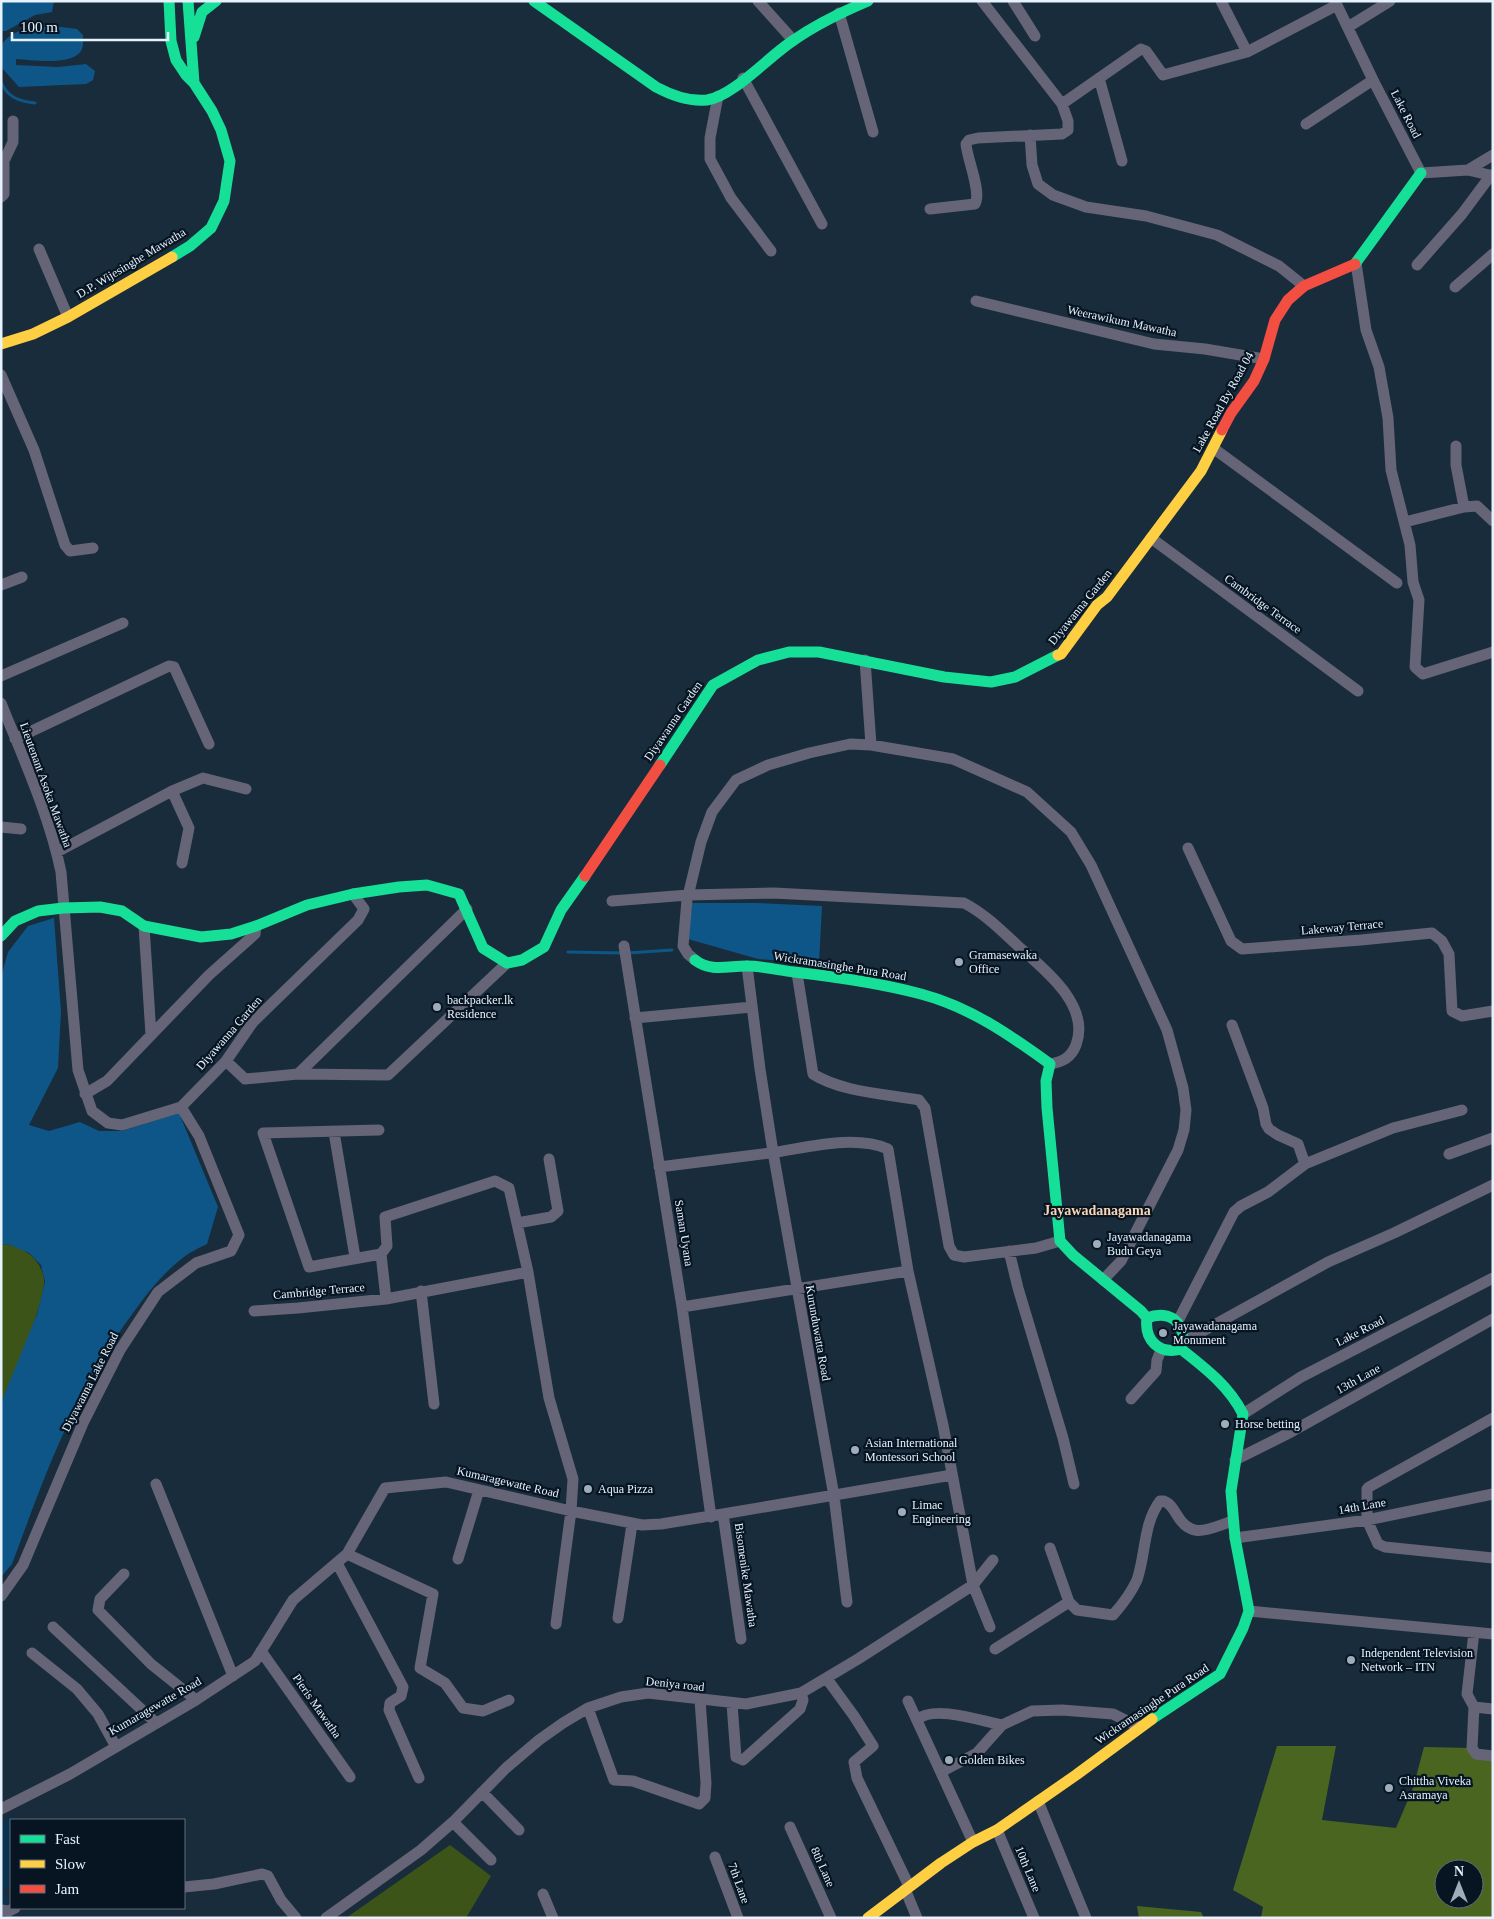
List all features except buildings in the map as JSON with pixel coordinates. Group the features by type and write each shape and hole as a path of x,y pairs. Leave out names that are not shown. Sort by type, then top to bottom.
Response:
{"street":[{"name":"D.P. Wijesinghe Mawatha","path":"1,344 33,334 68,317 190,246 211,228 224,201 230,161 221,130 212,111 194,82 186,75 176,60 171,41 169,1"},
{"name":"D.P. Wijesinghe Mawatha","path":"188,1 194,82"},
{"path":"192,46 202,12 216,1"},
{"path":"534,1 572,30 596,44 674,98 706,100 731,89 793,40 839,13 868,1"},
{"path":"555,1 596,44"},
{"path":"758,1 793,40"},
{"path":"930,209 975,204 977,200 976,192 966,152 966,144 969,140 1062,134 1068,130 1068,121 1062,104 982,1"},
{"path":"1013,1 1035,36"},
{"path":"1221,1 1247,52"},
{"path":"1348,27 1390,1"},
{"path":"1062,104 1141,49 1146,51 1163,75 1247,52 1336,3"},
{"name":"Lake Road","path":"1336,3 1372,80 1421,173"},
{"path":"839,13 873,132"},
{"path":"743,78 822,224"},
{"path":"1099,78 1122,161"},
{"path":"1306,124 1372,80"},
{"path":"718,96 710,138 710,158 731,198 771,251"},
{"path":"1,197 4,194 4,161 13,142 13,121"},
{"path":"1030,135 1032,165 1038,184 1053,195 1086,207 1146,216 1217,235 1278,266 1304,286"},
{"path":"1468,170 1493,155"},
{"path":"1417,265 1462,214 1492,175 1468,170 1421,173 1356,263 1366,330 1379,367 1388,418 1391,470 1410,545 1413,582 1419,600 1415,667 1424,674 1493,652"},
{"path":"39,249 68,317"},
{"path":"1455,287 1493,254"},
{"name":"Lake Road By Road 04","path":"1201,471 1231,413 1254,381 1264,359 1275,320 1288,300 1304,286 1356,263"},
{"name":"Weerawikum Mawatha","path":"976,301 1154,344 1205,349 1264,359"},
{"path":"1,376 34,450 65,545 70,551 93,548"},
{"path":"1456,446 1456,465 1464,507"},
{"path":"1213,448 1397,583"},
{"name":"Diyawanna Garden","path":"507,963 522,960 544,947 561,910 713,685 758,660 789,652 819,652 954,678 991,682 1015,677 1061,654 1097,605 1107,597 1201,471"},
{"path":"1405,522 1464,507 1477,506 1493,521"},
{"name":"Cambridge Terrace","path":"1151,538 1358,691"},
{"path":"1,586 22,577"},
{"path":"1,676 123,624"},
{"path":"865,660 871,745"},
{"path":"15,738 169,666 174,667 209,744"},
{"name":"Lieutenant Asoka Mawatha","path":"1,703 48,823 57,852 61,872 63,908"},
{"path":"688,895 701,842 712,812 736,780 768,765 850,744 871,745 953,760 1027,792 1071,832 1095,874 1167,1030 1183,1088 1186,1110 1184,1130 1178,1150 1121,1261 1103,1280"},
{"path":"57,852 172,790 203,778 246,789"},
{"path":"172,790 189,828 182,863"},
{"path":"1,827 21,829"},
{"name":"Lakeway Terrace","path":"1188,848 1231,941 1242,949 1432,933 1442,941 1449,954 1452,1011 1462,1016 1493,1011"},
{"path":"1,936 16,921 38,912 63,908 100,907 122,911 144,926 201,938 231,934 307,905 353,894 399,887 427,886 459,894 483,948 507,963 388,1075 298,1074 244,1079 226,1061"},
{"path":"612,901 688,895 774,892 964,903 981,912 1053,977 1068,997 1076,1016 1078,1038 1073,1052 1061,1062 1050,1064 1046,1081 1060,1241 1073,1255 1147,1318"},
{"name":"Diyawanna Garden","path":"63,908 78,1070 92,1112 108,1123 122,1125 181,1107 226,1061 253,1022 358,920 364,909 353,894"},
{"name":"Wickramasinghe Pura Road","path":"688,895 683,946 688,954 702,966 711,968 747,966 877,984 947,1002 997,1026 1050,1064"},
{"path":"298,1074 467,909"},
{"path":"144,926 151,1035"},
{"path":"85,1094 106,1081 209,975 256,934 256,926"},
{"name":"Saman Uyana","path":"624,950 682,1307 710,1517"},
{"name":"Kurunduwatta Road","path":"747,966 773,1152 834,1496 847,1602"},
{"path":"797,973 813,1074 822,1080 846,1087 919,1100 925,1108 949,1246 954,1255 964,1257 1036,1248 1060,1241"},
{"path":"635,1018 752,1007"},
{"path":"1232,1025 1264,1108 1266,1124 1269,1129 1278,1135 1298,1144 1305,1164"},
{"name":"Diyawanna Lake Road","path":"1,1596 24,1565 83,1423 116,1358 158,1292 196,1263 231,1252 236,1244 239,1235 199,1136 181,1107"},
{"path":"1178,1323 1234,1212 1241,1206 1268,1192 1305,1164 1393,1128 1462,1110"},
{"path":"379,1130 263,1133 309,1267 355,1257 381,1254"},
{"path":"334,1132 355,1257"},
{"path":"1449,1154 1493,1138"},
{"path":"659,1167 827,1144 861,1142 877,1144 888,1149 908,1272 928,1357 973,1586 990,1627"},
{"path":"516,1223 550,1217 558,1211 549,1159"},
{"path":"386,1299 381,1254 387,1246 385,1217 495,1181 509,1188 528,1272 549,1398 572,1479 571,1511 556,1624"},
{"path":"1147,1318 1145,1326 1150,1340 1155,1347 1174,1352 1183,1345 1328,1262 1394,1234 1493,1185"},
{"path":"1010,1251 1018,1288 1063,1438 1074,1484"},
{"name":"Cambridge Terrace","path":"254,1311 386,1299 528,1272"},
{"path":"682,1307 908,1272"},
{"name":"Lake Road","path":"1243,1414 1301,1377 1493,1278"},
{"path":"421,1291 434,1404"},
{"path":"1147,1318 1158,1314 1169,1317 1178,1323 1184,1332 1183,1345"},
{"name":"13th Lane","path":"1235,1460 1291,1432 1493,1319"},
{"path":"1183,1345 1227,1388 1239,1403 1243,1414 1230,1491 1235,1538 1249,1611 1493,1634"},
{"path":"1131,1399 1156,1371 1157,1360 1161,1350"},
{"path":"1493,1418 1369,1487 1367,1520 1378,1544 1385,1547 1493,1558"},
{"name":"Kumaragewatte Road","path":"1,1809 70,1774 154,1722 196,1700 255,1661 293,1600 347,1554 385,1488 446,1482 571,1511 642,1525 710,1517 952,1475"},
{"path":"156,1484 233,1676"},
{"path":"458,1558 479,1490"},
{"name":"14th Lane","path":"1235,1538 1367,1520 1493,1494"},
{"path":"1050,1548 1069,1602 1077,1610 1113,1615 1124,1604 1137,1580 1152,1515 1160,1502 1164,1501 1171,1504 1182,1524 1191,1530 1202,1531 1233,1521"},
{"name":"Bisomenike Mawatha","path":"723,1514 740,1639"},
{"path":"618,1618 632,1524"},
{"path":"347,1554 433,1594 420,1668 445,1683 463,1708 483,1711 509,1700"},
{"name":"Deniya road","path":"326,1918 421,1850 453,1822 506,1768 563,1722 588,1708 621,1697 648,1693 732,1704 746,1704 801,1693 973,1586 993,1560"},
{"path":"337,1563 403,1687 401,1696 390,1703 389,1710 419,1778"},
{"path":"124,1574 100,1599 98,1610 150,1664 196,1700"},
{"path":"994,1649 1069,1602"},
{"name":"Wickramasinghe Pura Road","path":"868,1918 907,1887 973,1842 997,1830 1076,1775 1139,1727 1220,1674 1243,1628 1249,1611"},
{"path":"53,1627 154,1722"},
{"path":"1474,1632 1467,1694 1474,1707 1472,1748 1476,1754 1493,1756"},
{"name":"Pieris Mawatha","path":"261,1651 350,1777"},
{"path":"32,1653 77,1689 98,1714 115,1745"},
{"path":"826,1679 854,1716 873,1746 854,1762 857,1778 907,1887 917,1918"},
{"path":"732,1704 736,1757 743,1760 800,1710 803,1700 801,1693"},
{"path":"588,1708 614,1780 633,1781 699,1804 705,1798 706,1783 700,1700"},
{"path":"908,1701 918,1719 973,1842"},
{"path":"1474,1707 1493,1709"},
{"path":"942,1772 976,1753 1002,1725 1032,1711 1062,1710 1113,1714 1139,1727"},
{"path":"918,1719 939,1712 1002,1725"},
{"path":"482,1792 519,1830"},
{"path":"1038,1801 1086,1918"},
{"path":"453,1822 491,1860"},
{"name":"8th Lane","path":"790,1827 832,1918"},
{"name":"10th Lane","path":"997,1830 1034,1918"},
{"name":"7th Lane","path":"715,1857 738,1918"},
{"path":"185,1887 214,1884 262,1874 268,1876 281,1900 296,1918"},
{"path":"543,1894 553,1918"},
{"path":"1,1910 9,1911 13,1909"}],"shaded area":[{"path":"1,1 54,1 52,12 35,15 6,31 1,31"},
{"path":"38,24 77,29 83,35 81,51 69,59 41,61 16,59 16,65 58,67 86,64 95,71 93,80 86,84 19,87 1,67 1,47 7,38"},
{"path":"692,903 822,906 819,964 758,959 688,939"},
{"path":"54,918 61,1012 58,1068 29,1125 49,1131 80,1122 99,1131 122,1131 179,1113 218,1207 207,1244 184,1257 156,1283 113,1342 94,1372 49,1466 12,1564 1,1577 1,1403 37,1314 45,1282 41,1265 29,1253 10,1245 1,1244 1,977 8,952 28,926"},
{"path":"14,1816 17,1819 10,1819 10,1884 3,1892 16,1918 1,1918 1,1823"}],"green space":[{"path":"1,1244 16,1247 30,1254 42,1272 44,1287 33,1325 1,1403"},
{"path":"1277,1746 1336,1746 1322,1820 1396,1828 1413,1788 1424,1747 1472,1748 1493,1756 1493,1918 1261,1918 1263,1907 1233,1890"},
{"path":"450,1845 491,1876 466,1918 346,1918"},
{"path":"1137,1906 1201,1912 1204,1918 1139,1918"}],"waterway":[{"path":"1,82 7,92 15,98 35,103"},
{"path":"628,953 672,950"},
{"path":"568,952 622,953"}],"traffic: fast":[{"path":"169,1 171,41 176,60 212,111 221,130 230,161 224,201 211,228 190,246 172,257"},
{"path":"188,1 194,83"},
{"path":"194,37 202,12 216,1"},
{"path":"534,1 656,87 668,93 694,100 707,100 729,91 803,34 868,1"},
{"path":"1355,264 1421,173"},
{"path":"660,765 713,685 758,660 789,652 819,652 944,677 991,682 1015,677 1058,655"},
{"path":"1,936 15,921 38,911 100,907 122,911 144,926 201,937 231,934 307,905 353,894 427,885 459,894 483,948 507,963 522,960 544,947 561,910 585,876"},
{"path":"695,960 701,964 719,968 764,967 858,981 921,994 973,1014 1050,1064 1046,1081 1047,1108 1060,1241 1073,1255 1147,1318"},
{"path":"1147,1318 1163,1316 1170,1317 1176,1321 1182,1332 1181,1349"},
{"path":"1147,1318 1148,1333 1155,1344 1166,1350 1181,1349"},
{"path":"1152,1719 1220,1674 1243,1628 1249,1611 1235,1538 1231,1491 1243,1414 1224,1386 1181,1349"}],"traffic: slow":[{"path":"1,344 33,334 68,317 172,257"},
{"path":"1058,655 1061,654 1097,605 1107,597 1201,471 1222,430"},
{"path":"868,1918 941,1863 973,1842 997,1830 1152,1719"}],"traffic: jam":[{"path":"1222,430 1231,413 1254,381 1264,359 1275,320 1288,300 1304,286 1355,264"},
{"path":"585,876 660,765"}],"place":[{"name":"Gramasewaka Office","path":"959,962"},
{"name":"backpacker.lk Residence","path":"437,1007"},
{"name":"Jayawadanagama Budu Geya","path":"1097,1244"},
{"name":"Jayawadanagama Monument","path":"1163,1333"},
{"name":"Horse betting","path":"1225,1424"},
{"name":"Asian International Montessori School","path":"855,1450"},
{"name":"Aqua Pizza","path":"588,1489"},
{"name":"Limac Engineering","path":"902,1512"},
{"name":"Independent Television Network – ITN","path":"1351,1660"},
{"name":"Golden Bikes","path":"949,1760"},
{"name":"Chittha Viveka Asramaya","path":"1389,1788"}],"district":[{"name":"Jayawadanagama","path":"1097,1210"}]}
